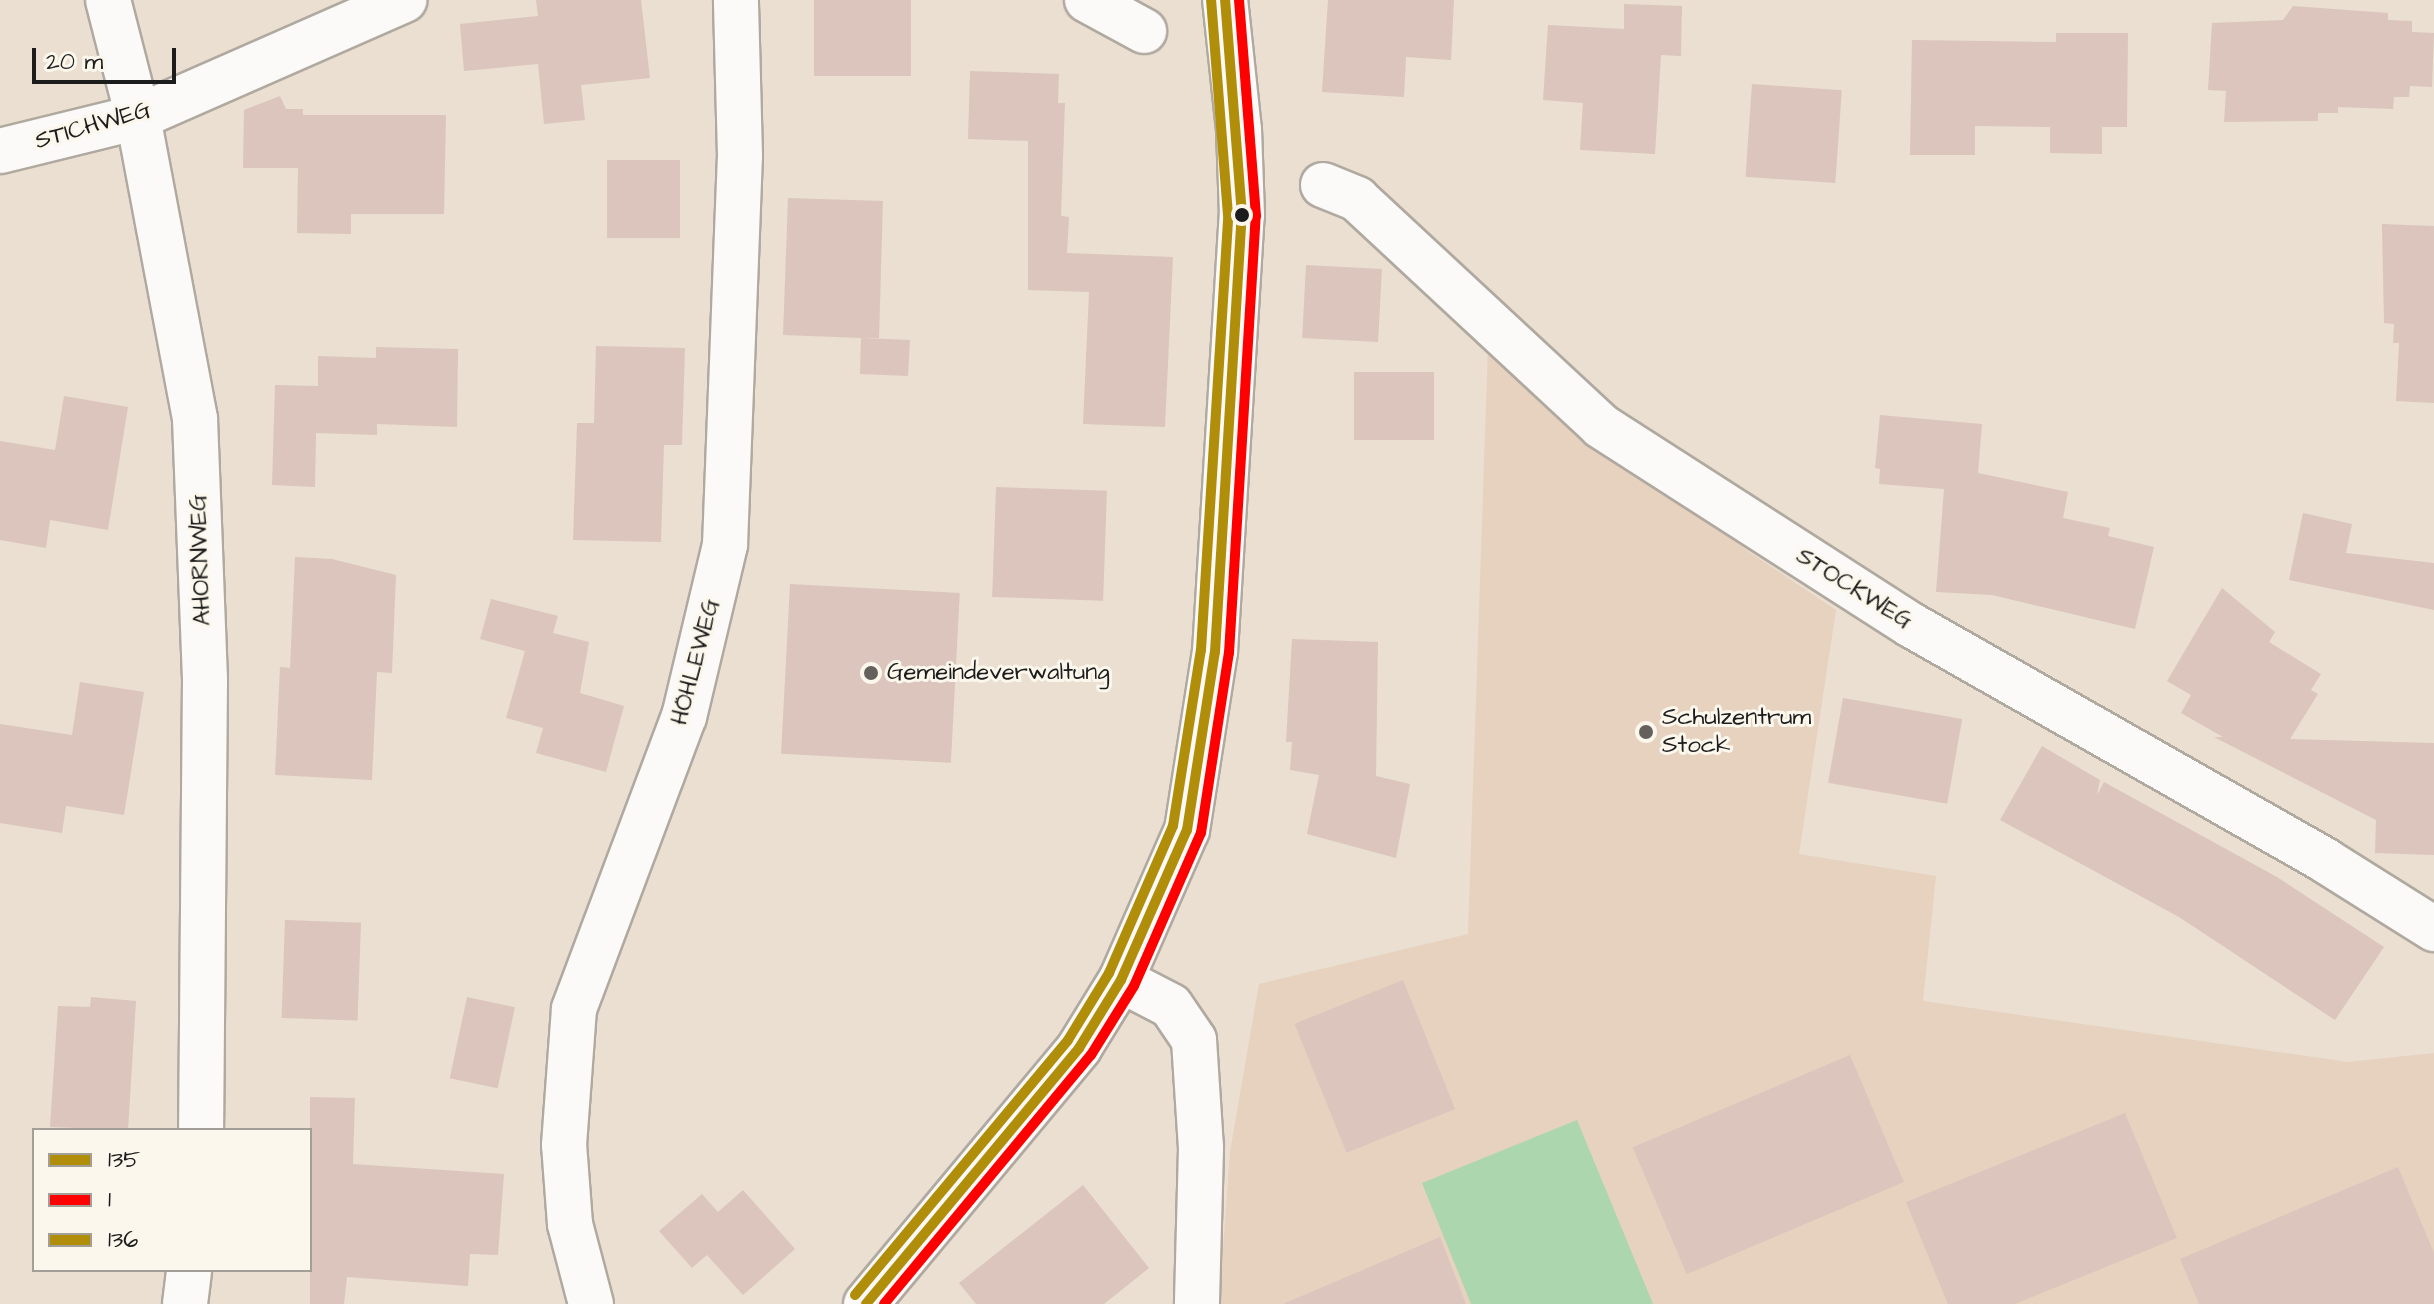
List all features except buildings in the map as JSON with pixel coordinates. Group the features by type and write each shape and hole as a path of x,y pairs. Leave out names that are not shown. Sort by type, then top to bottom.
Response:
{"street":[{"name":"AHORNWEG","path":"108,0 138,117 196,434 205,680 201,1128"},
{"name":"STICHWEG","path":"0,151 138,117 404,0"},
{"name":"HÖHLEWEG","path":"591,1304 570,1224 564,1145 574,1009 684,717 725,545 740,156 736,0"},
{"path":"1087,0 1144,31"},
{"path":"866,1304 1079,1048 1121,980 1187,830 1209,712 1242,215 1239,130 1225,0"},
{"name":"STOCKWEG","path":"1323,185 1357,199 1613,434 1911,625 2326,861 2434,929"},
{"path":"1121,980 1171,1006 1194,1040 1201,1148 1197,1304"},
{"path":"185,1304 189,1272"}],"shaded area":[{"name":"Schulzentrum Stock","path":"1488,346 1748,551 1836,610 1799,854 1936,876 1923,1001 2348,1062 2434,1053 2434,1304 1219,1304 1230,1152 1259,984 1468,934"}],"green space":[{"path":"1577,1120 1653,1304 1471,1304 1422,1183"}],"transit line":[{"name":"135","path":"866,1304 1079,1048 1121,980 1187,830 1215,652 1242,215 1225,0"},
{"name":"1","path":"884,1304 1091,1055 1134,986 1201,833 1229,653 1256,216 1239,0"},
{"name":"136","path":"855,1295 1068,1040 1109,973 1173,826 1201,650 1228,215 1211,1"}],"place":[{"name":"Gemeindeverwaltung","path":"871,673"},
{"name":"Schulzentrum Stock","path":"1646,732"}]}
